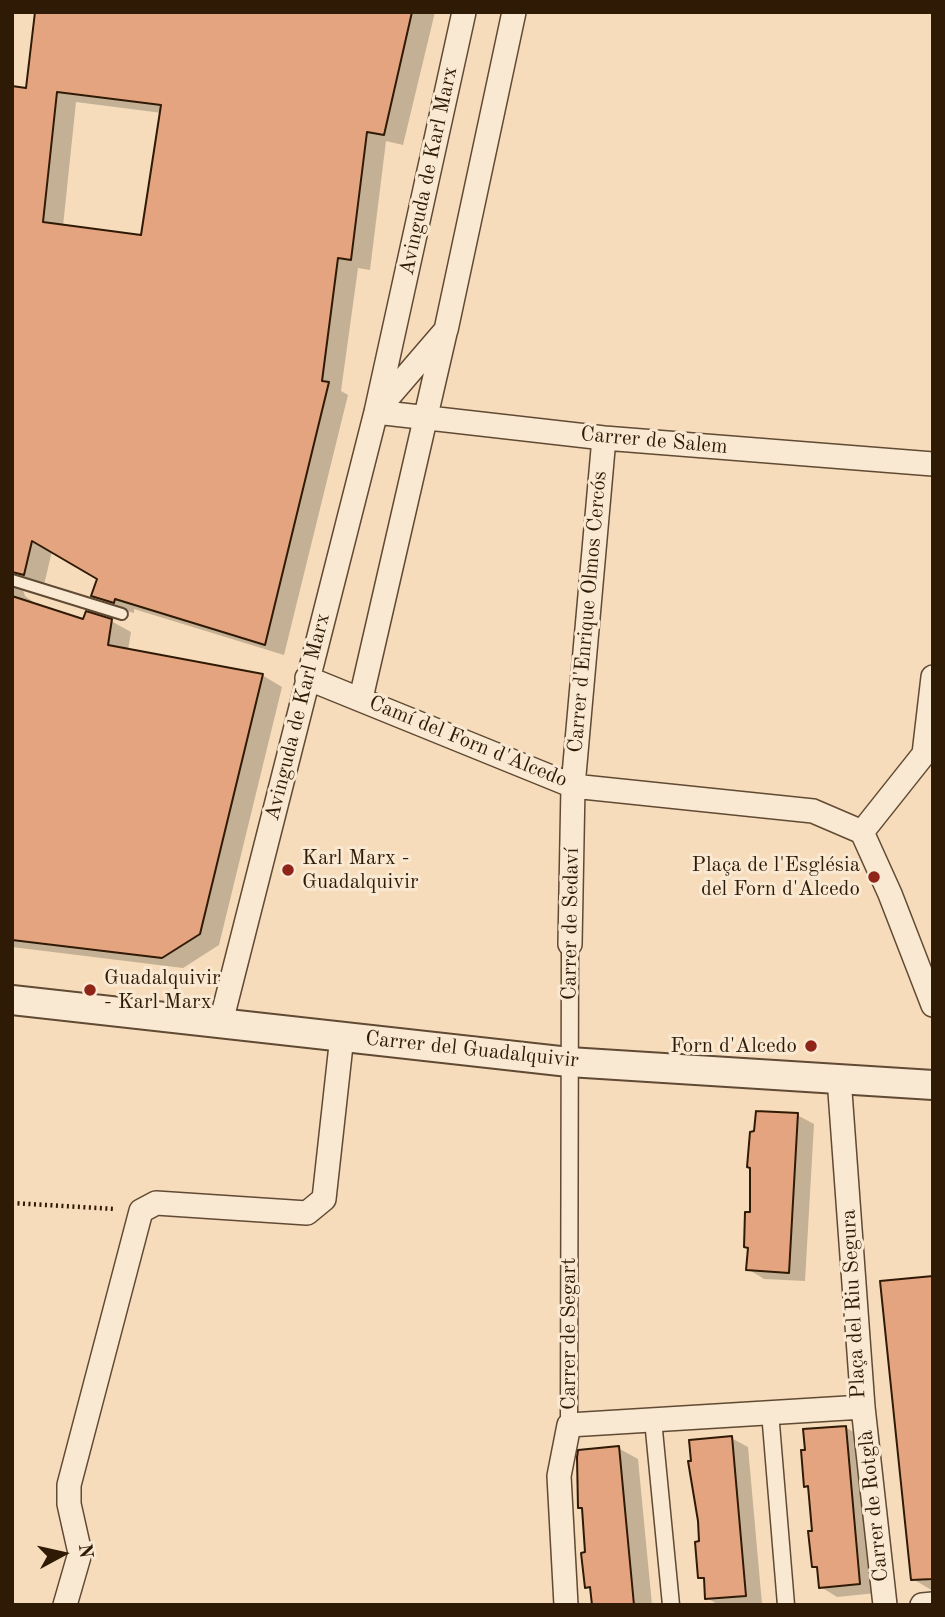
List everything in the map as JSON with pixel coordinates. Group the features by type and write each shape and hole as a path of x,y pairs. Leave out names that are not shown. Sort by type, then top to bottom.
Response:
{"street":[{"name":"Avinguda de Karl Marx","path":"222,1022 376,412 464,12"},
{"name":"Avinguda de Karl Marx","path":"360,698 427,418 514,12"},
{"name":"Avinguda de Karl Marx","path":"376,412 446,330"},
{"name":"Carrer de Salem","path":"376,412 604,438 933,464"},
{"name":"Carrer d'Enrique Olmos Cercós","path":"573,786 604,438"},
{"path":"933,677 924,754 862,832 890,894 933,1005"},
{"name":"Camí del Forn d'Alcedo","path":"307,678 573,786 813,811 862,832"},
{"name":"Carrer de Sedaví","path":"569,1062 573,786"},
{"name":"Carrer del Guadalquivir","path":"12,1000 569,1062 933,1085"},
{"path":"65,1605 80,1553 69,1504 69,1485 141,1211 156,1203 307,1213 324,1199 342,1036"},
{"name":"Carrer de Segart","path":"566,1605 559,1476 569,1425 569,1062"},
{"name":"Plaça del Riu Segura","path":"569,1425 863,1407 839,1078"},
{"name":"Carrer de Rotglà","path":"863,1407 886,1605"},
{"path":"770,1412 786,1605"},
{"path":"653,1420 671,1605"},
{"path":"922,1605 933,1604"}],"lane":[{"path":"12,580 122,614"}],"path":[{"path":"12,1203 141,1211"}],"building":[{"path":"35,12 412,12 384,135 367,132 351,260 338,258 322,381 329,382 265,645 115,599 114,603 91,596 97,579 32,541 24,575 12,572 12,86 26,88","holes":["57,92 161,105 141,235 43,222"]},
{"path":"12,596 83,619 86,611 112,619 108,645 263,674 200,934 162,958 12,940"},
{"path":"756,1111 798,1113 789,1273 746,1270 748,1248 744,1247 745,1212 750,1212 750,1168 747,1167 750,1132 754,1131"},
{"path":"933,1276 933,1579 911,1580 880,1281"},
{"path":"846,1426 860,1584 819,1588 817,1567 812,1567 808,1531 812,1531 808,1486 804,1487 801,1450 805,1450 803,1429"},
{"path":"732,1436 746,1596 705,1599 704,1578 698,1578 695,1542 699,1541 698,1521 688,1461 691,1461 689,1440"},
{"path":"619,1446 634,1605 592,1605 590,1587 585,1588 581,1553 585,1552 582,1508 578,1508 578,1450"}],"place":[{"name":"Karl Marx - Guadalquivir","path":"288,870"},
{"name":"Plaça de l'Església del Forn d'Alcedo","path":"874,877"},
{"name":"Guadalquivir - Karl Marx","path":"90,990"},
{"name":"Forn d'Alcedo","path":"811,1046"}]}
